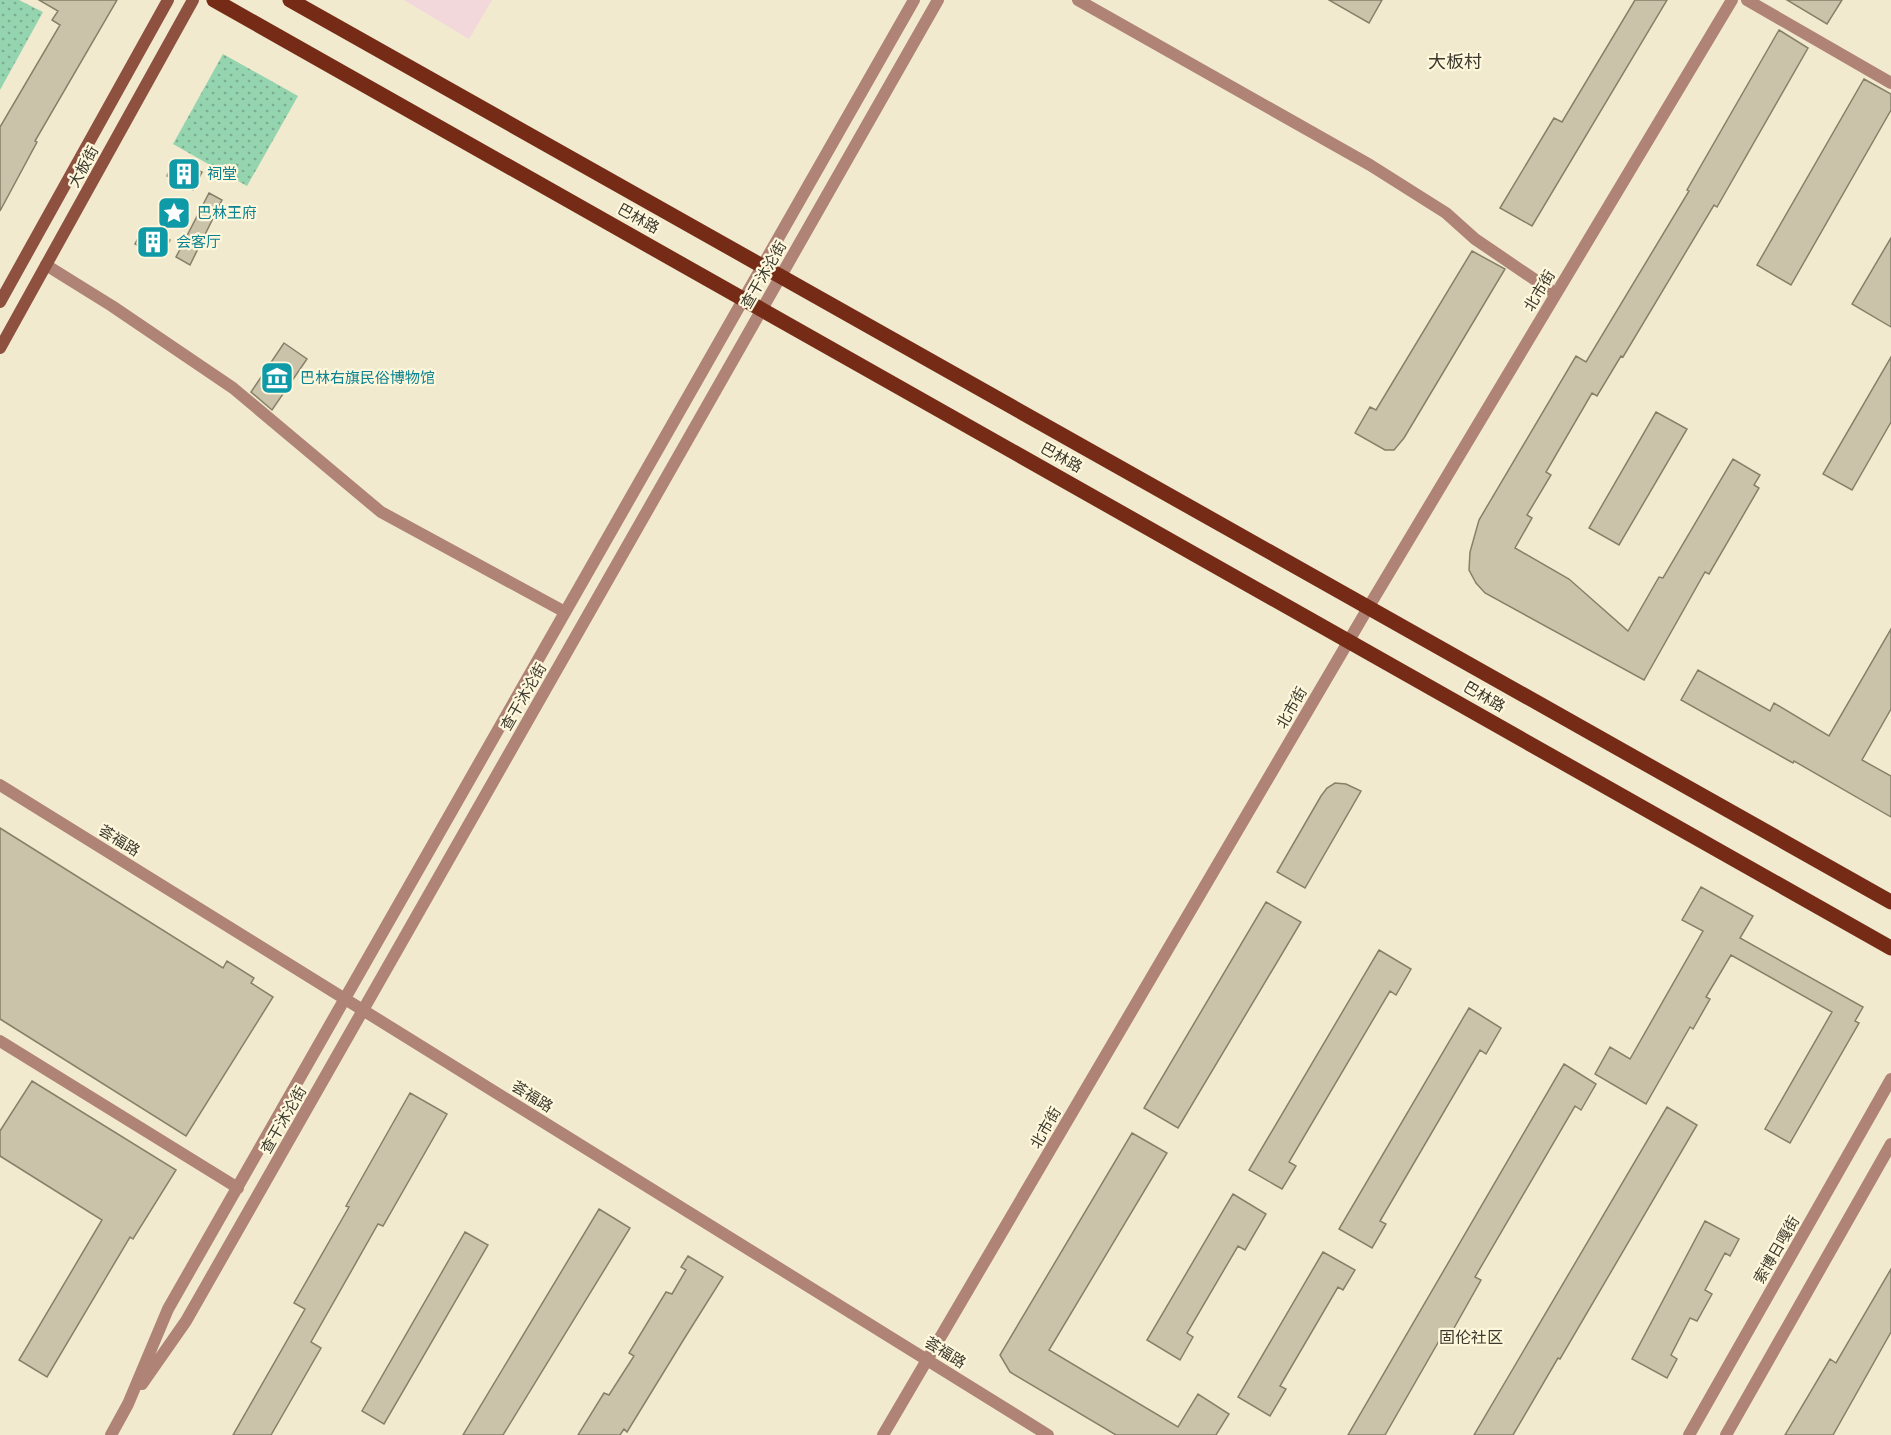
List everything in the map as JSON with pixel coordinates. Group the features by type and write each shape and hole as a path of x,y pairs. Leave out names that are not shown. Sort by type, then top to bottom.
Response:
{"main road":[{"name":"大板街","path":"0,302 168,0"},
{"name":"大板街","path":"0,348 194,0"},
{"name":"巴林路","path":"214,0 1891,948"},
{"name":"巴林路","path":"290,0 1891,902"}],"street":[{"name":"查干沐沦街","path":"111,1435 128,1404 168,1309 914,0"},
{"name":"查干沐沦街","path":"128,1404 186,1321 938,0"},
{"path":"1078,0 1370,165 1446,213 1475,239 1556,294"},
{"name":"北市街","path":"883,1435 1368,608 1732,0"},
{"path":"1747,0 1891,83"},
{"path":"46,265 112,306 233,388 381,512 565,612"},
{"name":"荟福路","path":"0,785 1048,1435"},
{"path":"0,1041 238,1188"},
{"name":"索博日嘎街","path":"1689,1435 1891,1079"},
{"path":"1726,1435 1891,1144"}],"shaded area":[{"path":"404,0 492,0 469,39"}],"green space":[{"path":"0,0 19,0 43,12 0,90"},
{"path":"223,54 298,96 247,186 173,144"}],"building":[{"path":"39,0 117,0 35,141 37,142 0,211 0,127 60,25 52,20 58,11"},
{"path":"1329,0 1382,0 1369,23"},
{"path":"1635,0 1667,0 1532,226 1500,208 1554,118 1562,122"},
{"path":"1787,0 1842,0 1827,24"},
{"path":"1779,30 1808,48 1717,207 1714,205 1597,396 1592,393 1546,472 1551,475 1527,515 1532,518 1515,548 1569,579 1628,631 1659,577 1663,578 1733,459 1760,475 1754,485 1759,488 1709,574 1705,572 1644,680 1485,593 1469,570 1470,552 1479,520 1576,356 1586,362 1689,191 1687,190"},
{"path":"1864,79 1891,94 1891,110 1791,285 1757,265"},
{"name":"祠堂","path":"175,159 202,172 193,190 167,176"},
{"path":"209,193 222,200 190,265 176,257"},
{"name":"会客厅","path":"144,227 170,240 161,257 135,244"},
{"path":"1891,238 1891,327 1852,304"},
{"path":"1472,251 1505,269 1404,438 1394,450 1385,450 1355,433 1370,407 1376,410"},
{"name":"巴林右旗民俗博物馆","path":"284,343 307,359 272,410 251,392"},
{"path":"1891,357 1891,422 1852,490 1823,474"},
{"path":"1656,412 1687,429 1619,545 1589,528"},
{"path":"1891,629 1891,709 1862,760 1891,776 1891,817 1681,700 1698,670 1770,711 1774,703 1829,736"},
{"path":"1335,783 1346,784 1361,791 1305,888 1277,872 1321,796"},
{"path":"0,828 223,968 227,961 254,978 251,983 273,997 186,1136 0,1019"},
{"path":"1701,887 1753,916 1740,938 1863,1007 1855,1021 1859,1023 1790,1143 1765,1129 1832,1012 1731,955 1706,997 1710,999 1693,1029 1690,1027 1646,1104 1595,1074 1610,1047 1630,1059 1703,931 1682,920"},
{"path":"1266,902 1301,922 1178,1128 1144,1108"},
{"path":"1379,950 1411,969 1396,995 1390,991 1289,1162 1296,1166 1282,1189 1249,1170"},
{"path":"1469,1008 1501,1028 1486,1054 1480,1050 1380,1221 1386,1224 1372,1248 1339,1229"},
{"path":"1564,1064 1596,1084 1581,1110 1575,1106 1475,1277 1481,1280 1445,1344 1439,1341 1385,1435 1348,1435"},
{"path":"32,1081 176,1170 133,1239 130,1237 47,1377 19,1360 102,1220 0,1156 0,1131"},
{"path":"410,1093 447,1114 383,1226 378,1224 311,1342 321,1348 271,1435 233,1435 305,1309 294,1303"},
{"path":"1667,1107 1697,1125 1560,1359 1558,1358 1513,1435 1474,1435"},
{"path":"1132,1133 1167,1153 1049,1350 1178,1427 1198,1394 1229,1414 1216,1435 1116,1435 1010,1372 1000,1355"},
{"path":"1233,1194 1266,1214 1245,1250 1238,1246 1187,1333 1193,1337 1180,1360 1147,1340"},
{"path":"599,1209 630,1228 503,1435 463,1435"},
{"path":"1705,1221 1739,1239 1730,1256 1725,1253 1705,1290 1712,1294 1697,1321 1690,1318 1671,1355 1677,1359 1667,1378 1632,1359"},
{"path":"465,1232 488,1245 384,1424 362,1411"},
{"path":"1323,1252 1355,1270 1343,1290 1338,1287 1280,1386 1286,1389 1270,1416 1238,1397"},
{"path":"688,1256 723,1277 627,1432 624,1429 620,1435 578,1435 604,1393 609,1395 634,1356 629,1353 666,1292 672,1294 686,1270 681,1267"},
{"path":"1891,1269 1891,1332 1833,1435 1785,1435 1830,1359 1836,1363"}],"place":[{"name":"祠堂","path":"184,174"},
{"name":"巴林王府","path":"174,213"},
{"name":"会客厅","path":"153,242"},
{"name":"巴林右旗民俗博物馆","path":"277,378"}],"district":[{"name":"大板村","path":"1455,62"},
{"name":"固伦社区","path":"1471,1338"}]}
